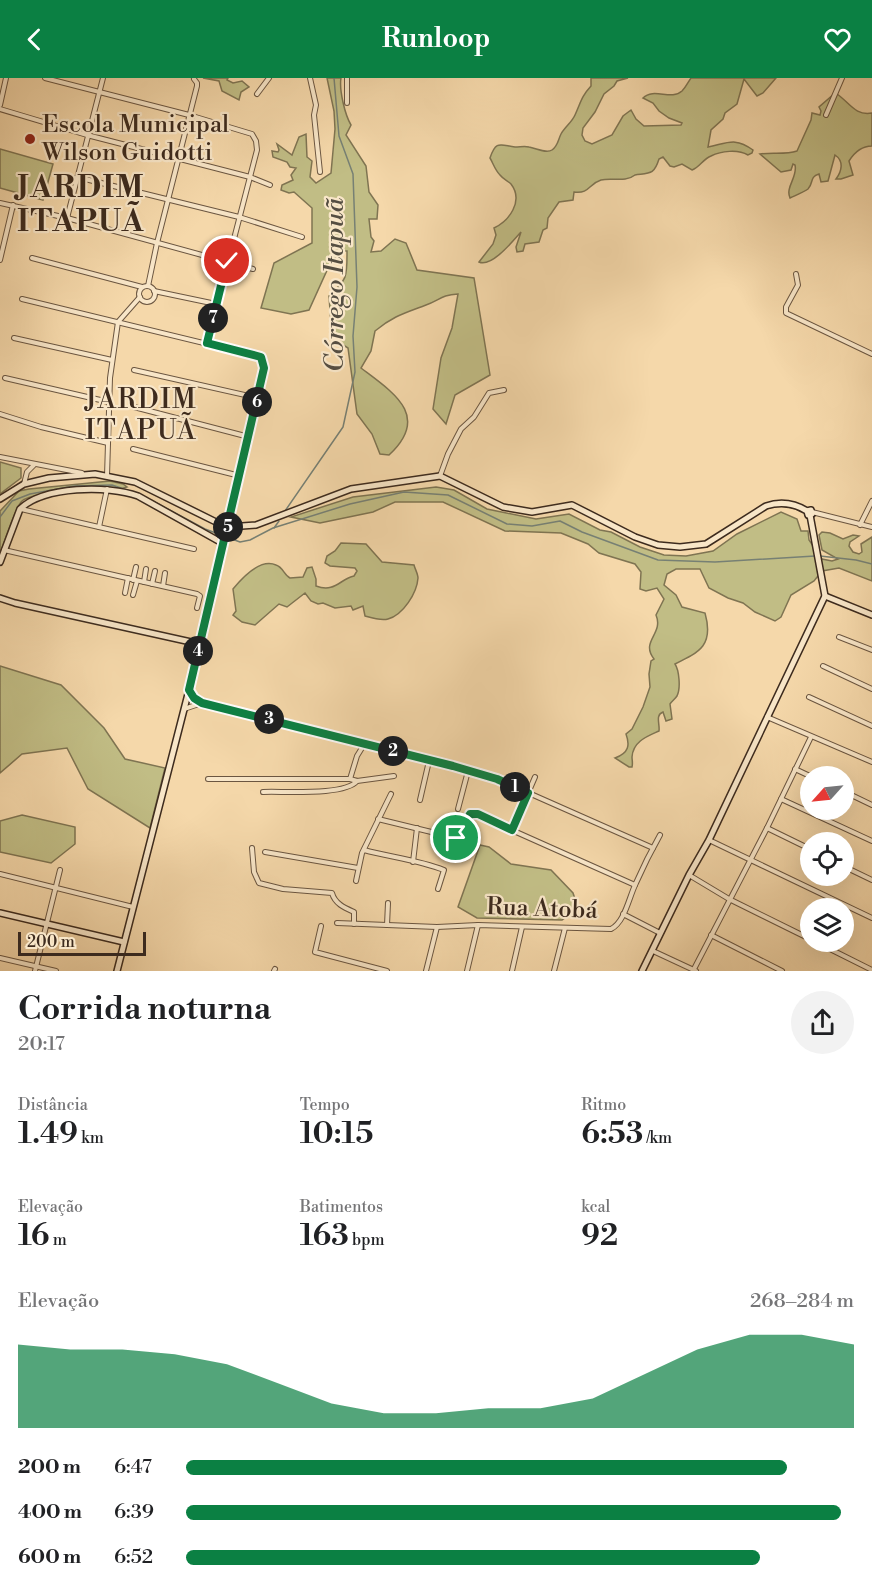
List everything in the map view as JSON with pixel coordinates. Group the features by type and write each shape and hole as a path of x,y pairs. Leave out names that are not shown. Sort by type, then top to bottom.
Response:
{"street":[{"path":"6,78 0,106 87,135 250,177 270,185"},
{"path":"45,78 189,115 252,134 257,146 207,343"},
{"path":"67,218 103,78"},
{"path":"148,286 197,83 193,78"},
{"path":"257,94 269,78"},
{"path":"310,78 316,105 314,115 320,172"},
{"path":"347,78 347,103"},
{"path":"826,115 842,78"},
{"path":"77,177 239,217 302,237"},
{"path":"0,203 67,218 253,269"},
{"path":"0,260 13,205"},
{"path":"32,258 142,287 148,286 154,291 216,304"},
{"path":"796,274 798,285 786,307 786,313 872,354"},
{"path":"107,476 112,360 118,322 140,297 142,287"},
{"path":"140,297 145,301 150,301 154,298 154,291"},
{"path":"22,299 261,357 264,368 189,690 117,971"},
{"path":"14,338 112,360"},
{"path":"134,370 258,398"},
{"path":"5,378 109,402"},
{"path":"440,476 461,429 474,417 489,393 504,390"},
{"path":"134,407 249,437"},
{"path":"0,414 41,427 108,443"},
{"path":"133,449 240,476"},
{"path":"0,457 135,482 180,506 226,536"},
{"path":"24,484 27,472 34,465"},
{"path":"0,499 24,484 49,478 85,474"},
{"path":"0,562 20,509 26,504 39,496 107,489 125,491 138,496 226,536 351,489 440,476 503,507 532,512 573,505 635,537 658,545 680,547 706,544 774,503 796,504 810,513 872,527"},
{"path":"99,527 107,489"},
{"path":"860,525 872,501"},
{"path":"20,509 194,549"},
{"path":"642,971 689,875 709,840 825,596 810,513"},
{"path":"4,550 201,596 196,608"},
{"path":"133,595 136,567"},
{"path":"144,582 146,570"},
{"path":"152,584 155,571"},
{"path":"163,586 165,573"},
{"path":"125,593 133,580"},
{"path":"825,596 872,615"},
{"path":"0,598 200,644"},
{"path":"839,637 872,650"},
{"path":"823,666 872,688"},
{"path":"189,690 194,698 202,703 365,743 497,779 653,848"},
{"path":"809,697 872,726"},
{"path":"184,709 202,703"},
{"path":"767,717 872,762"},
{"path":"653,951 694,971 729,898 767,828 810,737"},
{"path":"350,779 357,756 365,743"},
{"path":"420,800 429,761"},
{"path":"795,769 800,771"},
{"path":"458,809 468,771"},
{"path":"208,778 350,779 357,781 394,776"},
{"path":"512,830 535,777"},
{"path":"263,792 333,790 354,785 357,781"},
{"path":"357,881 358,868 364,850 391,794"},
{"path":"854,796 872,805"},
{"path":"781,799 872,841"},
{"path":"378,819 456,838 459,837 470,814 478,814 635,885"},
{"path":"413,862 417,828"},
{"path":"767,828 800,844"},
{"name":"Rua Atobá","path":"337,923 437,927 478,925 611,929 616,926 623,914 660,835"},
{"path":"709,840 872,918"},
{"path":"252,848 254,872 260,882 283,889 332,893 333,898 342,906 354,912 354,924"},
{"path":"364,850 426,863 444,870 438,889"},
{"path":"265,852 358,868"},
{"path":"36,969 60,870"},
{"path":"854,871 872,880"},
{"path":"0,874 133,907"},
{"path":"689,875 800,934"},
{"path":"387,925 388,903"},
{"path":"0,913 124,942"},
{"path":"623,914 660,933"},
{"path":"467,971 478,925"},
{"path":"321,926 315,952 387,971"},
{"path":"426,971 437,927"},
{"path":"512,971 522,927"},
{"path":"554,971 565,928"},
{"path":"711,935 782,971"},
{"path":"836,952 872,970"},
{"path":"0,958 36,969 56,971"},
{"path":"858,971 861,965"}],"shaded area":[{"path":"203,78 228,78 227,80 233,83 242,81 249,87 241,92 239,100 222,91 219,81"},
{"path":"327,78 341,78 343,102 351,125 346,135 366,166 369,192 378,205 377,219 369,219 371,237 374,241 371,252 381,251 395,239 406,243 417,270 474,278 490,375 455,395 446,424 433,409 441,358 452,328 458,294 444,297 399,315 375,331 371,351 361,368 395,396 403,406 407,417 407,428 401,441 389,455 380,454 372,434 357,414 348,348 332,338 329,296 345,276 347,251 342,251 329,266 309,310 291,314 261,308 274,263 312,243 312,208 294,192 281,190 282,185 293,180 291,175 296,168 273,157 272,151 278,152 277,144 292,155 299,137 306,134 307,157 312,161 310,177 316,183 331,173 335,129 334,111"},
{"path":"591,78 628,78 617,81 604,94 595,112 583,128 582,135 585,141 592,144 612,135 623,116 631,110 644,126 681,125 682,123 669,118 653,103 643,98 652,94 678,94 691,78 776,78 763,93 757,96 744,79 737,104 725,113 723,119 711,130 708,147 736,142 753,150 752,153 748,155 730,151 720,153 708,157 692,170 682,164 670,166 663,157 659,159 651,172 627,179 601,180 583,192 574,192 573,200 559,202 548,218 547,228 543,230 539,242 525,244 523,251 517,252 516,247 521,232 495,258 484,263 479,262 493,244 496,235 494,228 505,221 513,210 516,197 511,184 498,173 490,158 494,148 502,145 552,150 574,118 583,97 591,86"},
{"path":"834,94 861,113 872,113 872,146 859,150 849,161 853,175 836,179 841,166 840,160 835,155 828,181 821,182 819,174 816,175 808,189 790,198 789,190 795,174 795,165 793,164 791,170 781,172 760,154 797,151 812,113 820,115 819,107"},
{"path":"0,149 53,164 43,200 0,188"},
{"path":"0,462 21,468 21,478 0,494"},
{"path":"110,481 127,487 53,493 22,501 0,554 0,511 19,491"},
{"path":"436,487 454,490 487,509 536,519 569,514 600,530 611,532 640,547 664,555 686,556 713,551 737,534 781,512 797,519 801,531 808,531 809,540 822,559 832,561 838,559 822,550 819,535 822,532 843,539 853,535 859,536 850,542 849,546 853,552 859,554 862,552 861,544 872,537 872,581 839,568 822,571 814,581 791,595 781,617 775,621 709,588 700,569 676,569 667,574 664,585 676,595 682,607 705,613 708,633 703,646 698,651 675,664 679,688 677,696 670,704 672,719 666,721 663,712 661,713 658,717 659,731 638,743 633,751 632,767 629,767 615,758 626,751 628,742 626,734 632,729 650,687 649,674 651,661 654,659 650,653 650,647 658,622 656,615 664,599 657,588 646,591 640,589 641,572 635,564 599,553 588,544 561,533 505,531 443,502 395,502 373,512 320,523 291,517 353,497"},
{"path":"341,543 366,544 382,562 414,565 418,576 415,590 408,603 394,617 382,620 365,616 363,606 353,610 351,606 335,608 323,603 318,604 311,601 305,593 287,607 279,604 255,625 242,622 233,615 236,611 233,589 252,570 264,564 278,566 290,578 303,577 307,568 312,567 316,586 323,588 333,587 354,576 357,571 355,568 330,566 325,563 327,556"},
{"path":"0,666 61,685 104,728 125,759 165,768 150,828 88,789 67,748 22,754 0,773"},
{"path":"22,815 75,827 75,844 51,863 0,852 0,821"},
{"path":"480,845 489,847 511,864 551,870 573,893 577,905 571,914 562,920 477,918 458,907"}],"waterway":[{"name":"Córrego Itapuã","path":"285,511 343,427 355,372 353,336 357,287 353,174 339,136 334,78"},
{"path":"0,517 12,501 30,494 74,486 112,485 130,491"},
{"path":"151,500 205,529 240,542 250,540 273,528 350,504 404,492 448,495 507,524 532,526 560,521 582,532 658,560 715,562 815,556"},
{"name":"Córrego Itapuã","path":"274,528 279,521"},
{"path":"820,556 872,564"}],"place":[{"name":"Escola Municipal Wilson Guidotti","path":"30,139"}],"district":[{"name":"JARDIM ITAPUÃ","path":"81,205"},
{"name":"JARDIM ITAPUÃ","path":"141,416"}],"route":[{"path":"227,261 207,343 261,357 264,368 189,690 194,698 202,703 453,766 497,779 528,793 512,830 478,814 470,814 459,837 456,838"}]}
